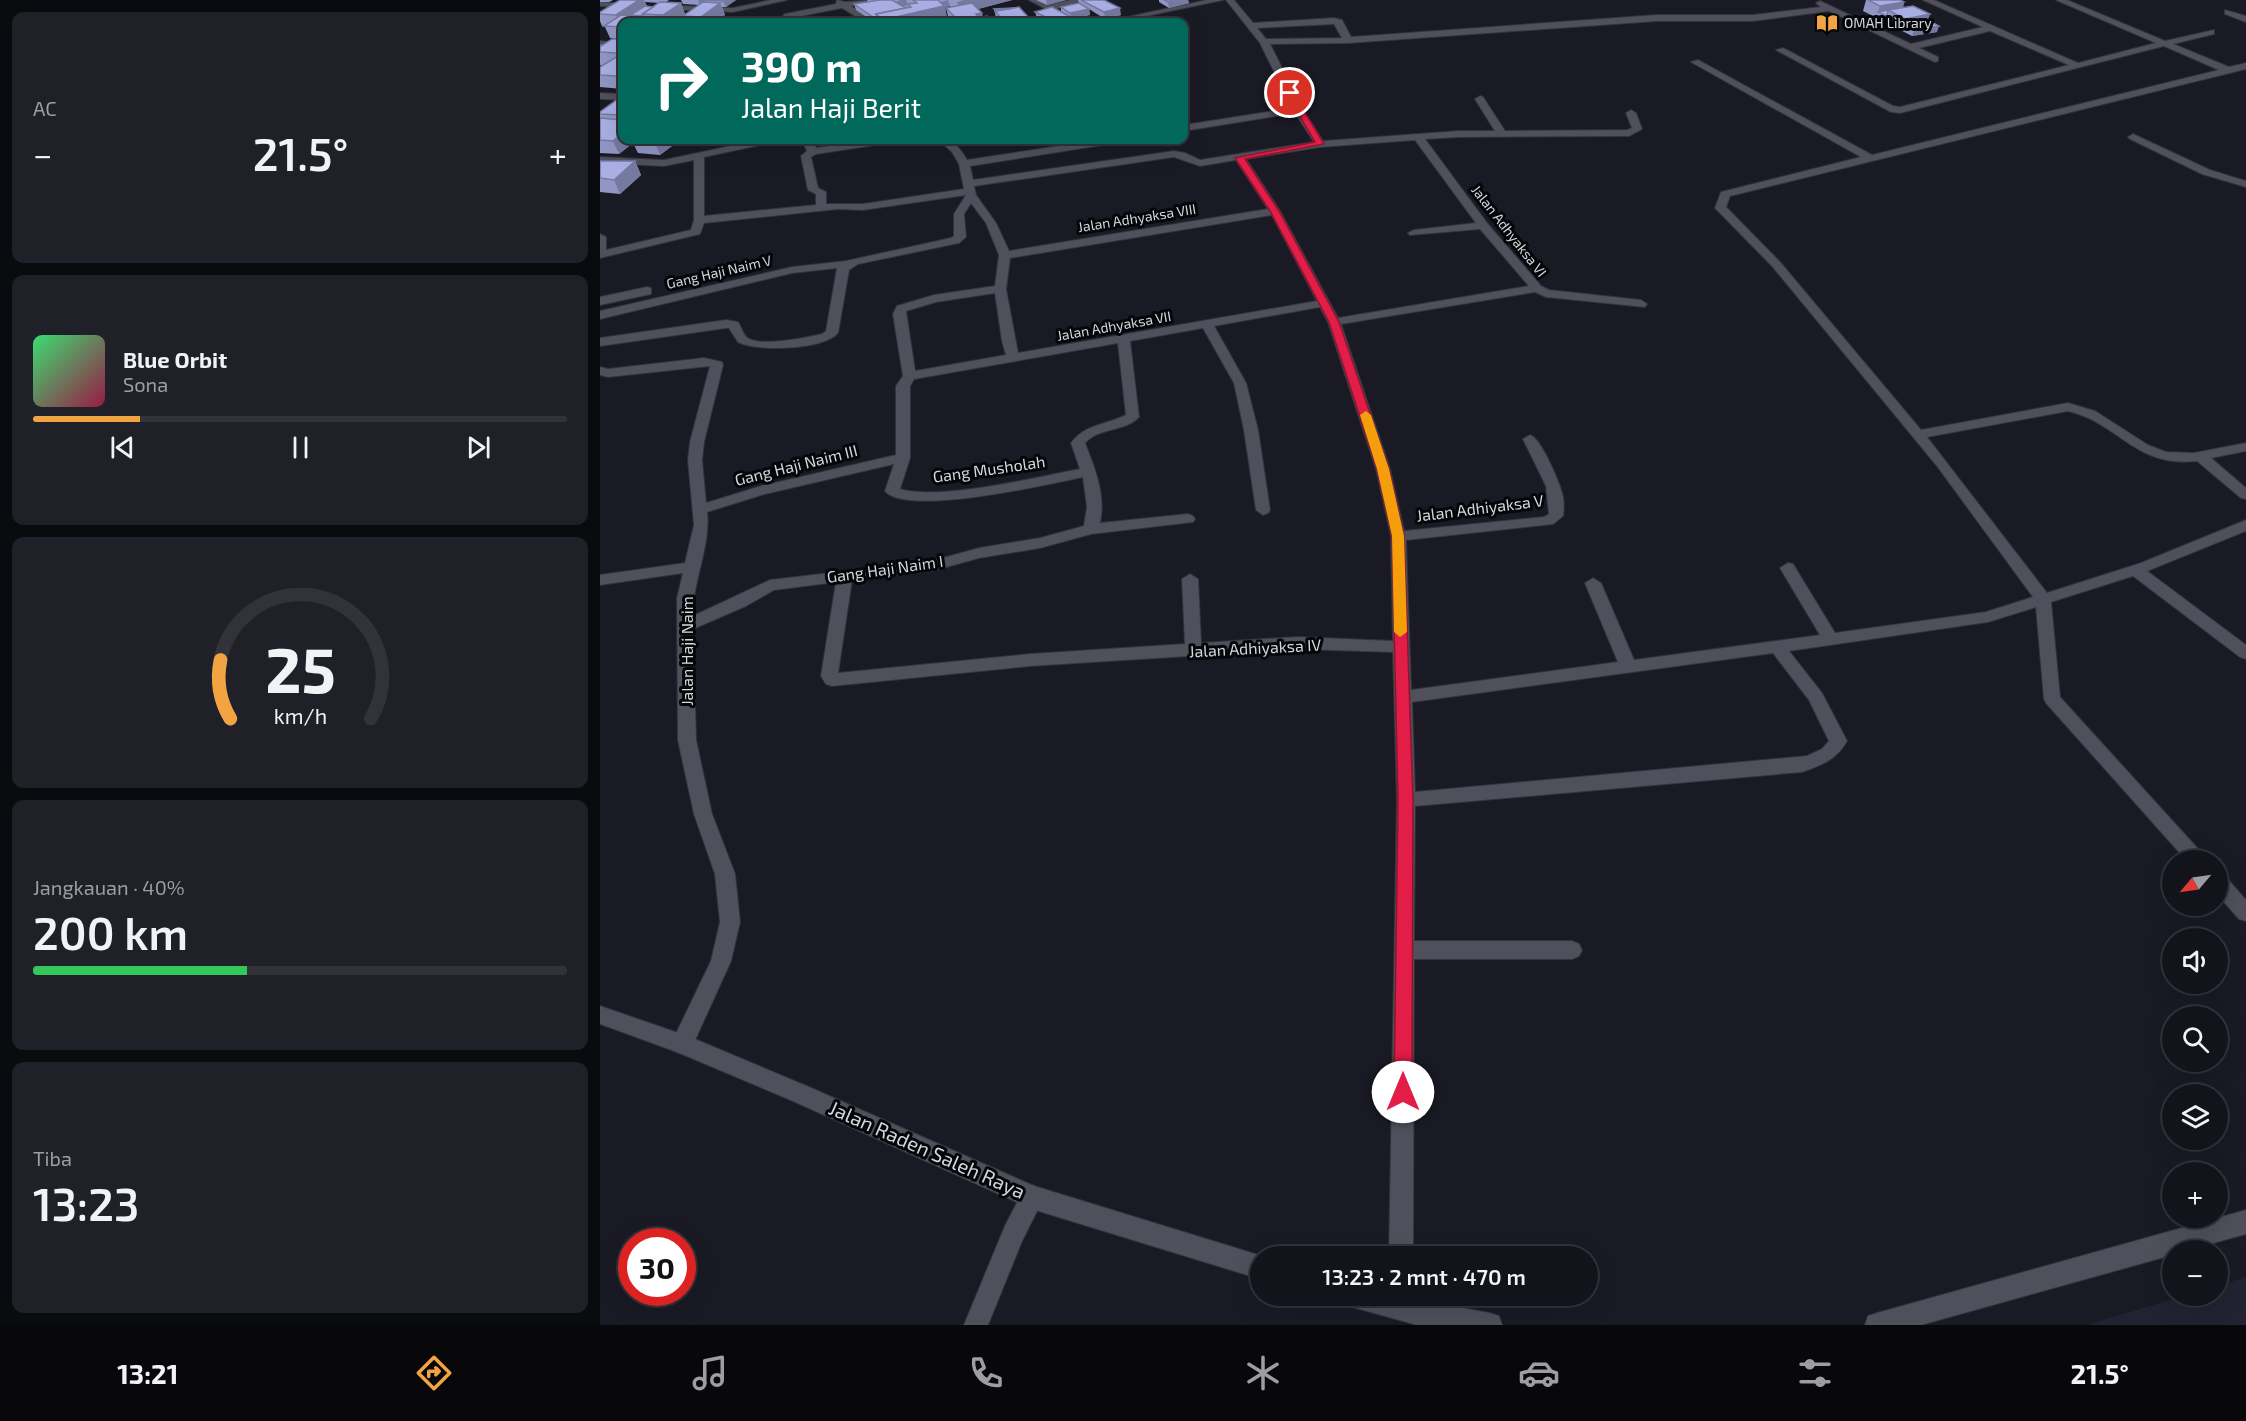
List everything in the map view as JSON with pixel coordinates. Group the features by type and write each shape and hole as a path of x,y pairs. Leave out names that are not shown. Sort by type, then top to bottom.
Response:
{"street":[{"path":"652,7 733,10 783,0"},
{"path":"785,18 839,2 868,0"},
{"path":"1033,0 1067,18"},
{"path":"1048,8 1081,0"},
{"path":"1151,18 1219,0"},
{"path":"1230,0 1264,42 1298,110 1320,144"},
{"path":"1813,0 1830,5 1935,59"},
{"path":"1927,0 2076,64"},
{"path":"2060,0 2246,77"},
{"path":"839,2 864,18"},
{"path":"600,4 641,6"},
{"path":"600,17 618,5"},
{"path":"1264,42 1348,40 1606,20 1753,18 1830,5"},
{"path":"2228,12 2246,19"},
{"path":"1253,26 1334,21 1339,22 1348,40"},
{"path":"1910,47 1991,28"},
{"path":"1780,50 1891,109 1899,110 2211,32"},
{"path":"600,44 618,45"},
{"path":"1695,62 1868,157"},
{"path":"2189,850 2052,699 2043,599 1942,463 1776,264 1720,208 1725,194 1868,157 2246,66"},
{"path":"600,96 618,97"},
{"path":"1480,99 1501,133"},
{"path":"1188,127 1298,110"},
{"path":"699,220 821,207 863,207 1174,154 1184,155 1192,162 1240,158 1320,144 1418,137 1501,133 1633,132 1637,129 1631,113"},
{"name":"Jalan Adhyaksa VI","path":"1418,137 1484,225 1537,288"},
{"path":"2133,137 2206,172 2246,184"},
{"path":"600,160 664,163 753,144"},
{"path":"810,144 814,151"},
{"path":"821,207 821,192 813,190 806,156 814,151 862,144"},
{"path":"949,144 956,150 964,164 970,190 990,223 1005,255 1000,289 1008,341 1014,359"},
{"path":"964,164 1090,144"},
{"path":"600,237 600,254 696,232 699,220 699,156"},
{"path":"1240,158 1275,211 1334,322 1383,469 1398,536 1406,800 1401,1246"},
{"name":"Gang Haji Naim V","path":"600,315 792,270 845,264 955,241 960,237 958,214 970,190"},
{"name":"Jalan Adhyaksa VIII","path":"1005,255 1275,211"},
{"path":"1414,233 1484,225"},
{"path":"600,342 726,324 734,325 740,338 752,343 785,344 826,337 832,333 845,264"},
{"path":"1537,288 1546,292 1641,304"},
{"name":"Jalan Adhyaksa VI","path":"1334,322 1537,288"},
{"path":"903,458 903,386 909,376 899,314 901,309 934,299 1000,289"},
{"path":"600,301 647,291"},
{"name":"Jalan Adhyaksa VII","path":"909,376 1124,340 1323,303"},
{"path":"1206,324 1240,382 1251,430 1263,510"},
{"path":"1091,529 1095,514 1094,493 1089,471 1078,443 1080,437 1099,428 1118,425 1132,417 1124,340"},
{"name":"Jalan Haji Naim","path":"600,372 704,362 717,365 697,442 696,460 701,525 685,598 687,740 703,814 725,874 730,922 721,961 681,1044"},
{"path":"1918,435 2068,407 2085,411 2154,454 2183,458 2246,447"},
{"name":"Jalan Adhiyaksa V","path":"1398,536 1548,521 1556,516 1555,492 1530,439"},
{"path":"2199,455 2246,495"},
{"name":"Gang Musholah","path":"903,458 892,488 893,493 932,497 1089,471"},
{"name":"Gang Haji Naim III","path":"699,510 761,490 903,458"},
{"name":"Gang Haji Naim I","path":"685,626 740,602 770,585 932,566 979,553 1040,543 1091,529 1188,519"},
{"path":"1404,697 1778,648 1988,617 2043,599 2084,589 2134,569 2164,561 2246,525"},
{"path":"600,580 693,567"},
{"path":"1788,568 1831,640"},
{"path":"2134,569 2246,653"},
{"name":"Jalan Adhiyaksa IV","path":"845,575 829,676 832,680 1030,660 1298,643 1401,647"},
{"path":"1190,579 1193,650"},
{"path":"1593,583 1628,666"},
{"path":"1406,800 1802,765 1820,760 1833,751 1838,741 1816,697 1778,648"},
{"path":"2228,893 2246,913"},
{"path":"1404,950 1572,950"},
{"name":"Jalan Raden Saleh Raya","path":"600,1015 681,1044 801,1094 1032,1197 1250,1264"},
{"path":"976,1325 1013,1234 1032,1197"},
{"path":"1877,1325 2246,1222"},
{"path":"1413,1306 1490,1325"}],"shaded area":[{"path":"2246,1277 2246,1325 2087,1325 2162,1302 2162,1306 2228,1306 2228,1283"}],"building":[{"path":"620,0 639,0 616,15 600,14 600,12"},
{"path":"892,0 906,8 876,14 877,18 875,18 854,4"},
{"path":"913,0 938,0 944,6 892,18 881,18 876,14 911,7 908,4 917,3"},
{"path":"1081,0 1104,0 1120,8 1104,12"},
{"path":"1868,0 1900,0 1904,2 1880,6"},
{"path":"660,2 681,3 663,15 642,14"},
{"path":"703,2 720,3 701,17 683,16"},
{"path":"972,3 982,13 968,18 956,18 946,8"},
{"path":"1079,3 1089,9 1070,13 1061,7"},
{"path":"645,6 653,7 642,14 643,16 630,15"},
{"path":"1913,6 1930,14 1905,19 1888,10"},
{"path":"1019,7 1029,18 1001,18 995,11"},
{"path":"1052,7 1069,16 1048,18 1035,12"},
{"path":"1888,10 1887,16 1878,12"},
{"path":"621,15 653,17 618,18 618,27 604,26"},
{"path":"658,16 678,17 676,18 655,18"},
{"path":"1928,20 1939,26 1914,30 1903,25"},
{"path":"612,39 618,39 616,53 600,52 600,47"},
{"path":"618,56 617,76 600,75 600,67"},
{"path":"618,99 618,115 600,114"},
{"path":"600,118 618,120 618,137 613,141 600,140"},
{"path":"600,161 635,161 614,180 600,178"}],"slow traffic":[{"path":"1366,415 1383,469 1398,536 1400,632"}],"place":[{"name":"OMAH Library","path":"1827,23"}],"route":[{"path":"1290,93 1320,144 1240,158 1275,211 1334,322 1383,469 1398,536 1406,800 1403,1092"}]}
